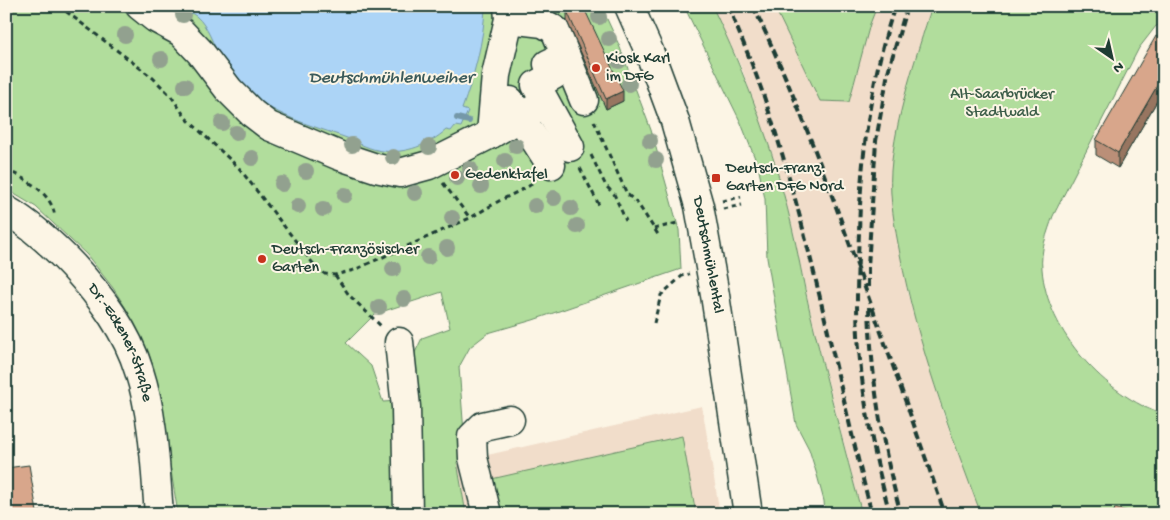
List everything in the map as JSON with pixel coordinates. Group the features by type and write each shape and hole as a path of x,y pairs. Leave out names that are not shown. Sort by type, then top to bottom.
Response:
{"street":[{"path":"140,6 155,18 181,32 200,52 229,90 263,121 282,132 340,156 376,168 400,173 429,165 545,103"},
{"name":"Deutschmühlental","path":"629,6 649,51 677,130 699,206 748,514"},
{"path":"490,134 496,76 508,12 543,23 555,30 584,100"},
{"path":"565,56 548,64 554,75 536,85 570,154"},
{"path":"496,76 520,118 570,154"},
{"name":"Dr.-Eckener-Straße","path":"6,210 19,217 59,251 94,289 122,332 139,370 144,391 154,454 159,514"},
{"path":"400,342 406,407 408,514"},
{"path":"487,514 473,458 472,437 483,426 510,420"}],"path":[{"path":"59,6 153,78 171,96 186,118 239,168 315,266 325,274 335,275 354,270 470,218 529,186 570,154"},
{"path":"584,100 627,194 638,204 659,236"},
{"path":"570,154 599,205"},
{"path":"570,154 614,194 626,221"},
{"path":"6,169 37,186"},
{"path":"454,196 470,218"},
{"path":"725,200 741,197"},
{"path":"721,209 742,205"},
{"path":"654,229 677,223"},
{"path":"654,323 661,295 682,276 710,269"},
{"path":"335,275 349,296 370,317"}],"shaded area":[{"path":"712,6 774,6 820,101 849,102 870,24 877,6 932,6 916,57 896,135 907,291 943,413 981,514 862,514 814,328 791,222 769,145 742,69"},
{"path":"702,406 720,514 466,514 457,462"}],"green space":[{"name":"Deutsch-Französischer Garten","path":"6,6 601,6 619,45 651,130 679,230 681,269 533,320 488,333 470,347 459,367 466,460 457,462 466,514 422,514 421,475 412,359 422,338 450,328 442,292 375,314 346,343 371,366 383,402 398,401 398,514 178,514 158,391 141,339 127,310 113,288 87,255 36,207 6,189"},
{"path":"684,6 712,6 758,112 784,195 794,234 807,301 862,514 825,514 824,501 809,449 796,424 767,258 765,199 758,166 741,123"},
{"path":"774,6 877,6 870,24 849,102 820,101"},
{"name":"Alt-Saarbrücker Stadtwald","path":"932,6 1164,6 1164,23 1156,26 1139,48 1053,216 1042,256 1042,269 1046,293 1055,316 1067,338 1083,358 1101,377 1121,393 1142,406 1164,415 1164,514 981,514 946,418 915,320 896,234 892,202 891,171 897,130 907,88"},
{"path":"682,436 696,514 495,514 487,480"}],"water":[{"name":"Deutschmühlenweiher","path":"164,6 485,6 478,58 462,109 468,111 461,127 455,126 451,131 446,130 432,140 408,150 391,152 369,148 293,119 266,106 242,85 223,62 204,25 196,16"}],"building":[{"path":"577,6 583,6 623,91 606,99 567,11"},
{"path":"1156,36 1164,40 1164,74 1118,153 1096,140"},
{"path":"29,465 37,512 53,509 54,514 6,514 6,468"},
{"path":"1163,498 1164,514 1158,514"},
{"path":"1115,508 1136,514 1113,514"}],"waterway":[{"path":"457,118 469,121"}],"railway":[{"path":"728,6 759,83 784,159 811,260 872,514"},
{"path":"753,6 786,78 815,151 945,514"},
{"path":"890,514 866,409 859,355 857,293 860,204 868,118 879,62 895,6"},
{"path":"868,287 876,141 888,72 907,6"},
{"path":"869,307 872,359 883,438 901,514"}],"place":[{"name":"Kiosk Karl im DFG","path":"596,68"},
{"name":"Gedenktafel","path":"455,175"},
{"name":"Deutsch-Franz. Garten DFG Nord","path":"716,178"},
{"name":"Deutsch-Französischer Garten","path":"262,259"}]}
